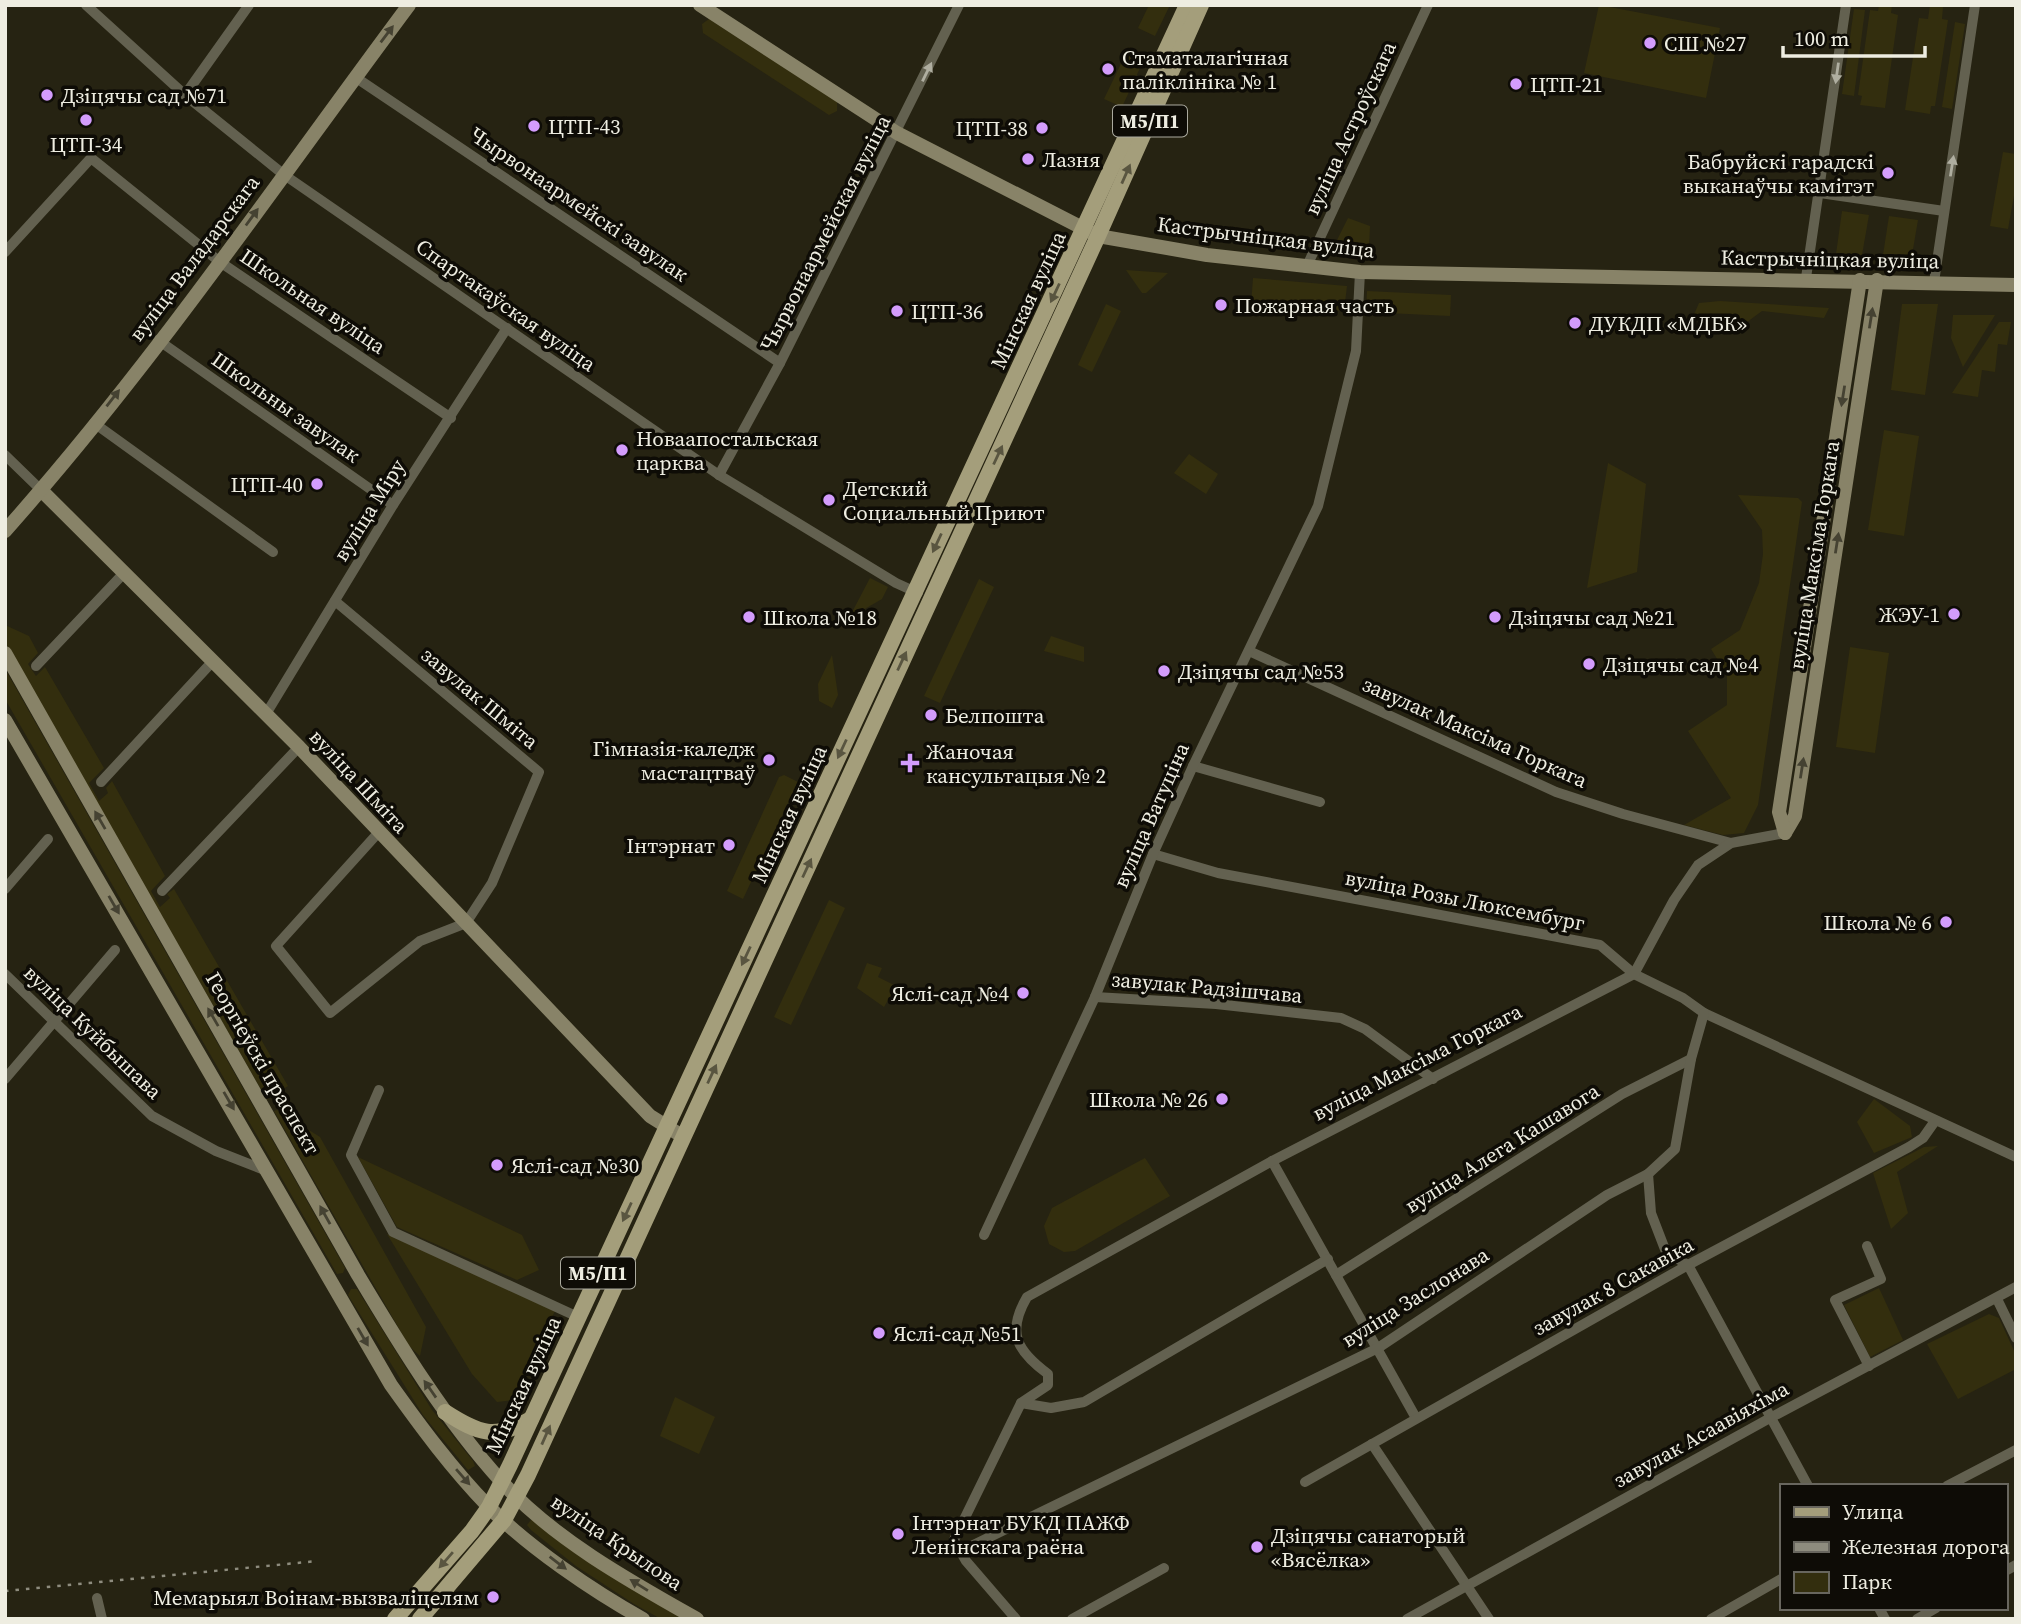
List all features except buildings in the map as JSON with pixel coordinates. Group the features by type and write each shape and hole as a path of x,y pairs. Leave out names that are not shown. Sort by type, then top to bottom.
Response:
{"main road":[{"name":"вуліца Валадарскага","path":"5,531 41,490 220,261 409,5"},
{"name":"Кастрычніцкая вуліца","path":"700,5 897,133 1091,234 1306,268 1360,272 1807,278 2016,285"},
{"name":"Мінская вуліца","path":"420,1619 504,1520 516,1496 931,599 1091,234 1187,5"},
{"name":"Мінская вуліца","path":"395,1619 489,1507 502,1482 914,592 1201,5"},
{"name":"вуліца Максіма Горкага","path":"1785,833 1779,812 1860,280"},
{"name":"вуліца Максіма Горкага","path":"1785,833 1795,816 1877,280"},
{"name":"вуліца Шміта","path":"41,490 299,747 650,1116 665,1128 682,1136"},
{"name":"Георгіеўскі праспект","path":"5,653 358,1275 445,1412 502,1482"},
{"path":"5,719 391,1385 429,1437 489,1507 587,1584 643,1619"},
{"path":"335,1289 358,1275"},
{"path":"445,1412 472,1428 489,1433 506,1432 531,1419"},
{"name":"вуліца Крылова","path":"502,1482 583,1549 697,1619"}],"street":[{"name":"Спартакаўская вуліца","path":"86,5 185,95 283,174 719,475 895,583 931,599"},
{"path":"185,95 249,5"},
{"name":"Чырвонаармейская вуліца","path":"719,475 780,363 959,5"},
{"name":"вуліца Астроўскага","path":"1306,268 1428,5"},
{"path":"1807,278 1846,5"},
{"path":"1934,282 1975,5"},
{"name":"Чырвонаармейскі завулак","path":"355,77 780,363"},
{"name":"Школьная вуліца","path":"5,252 92,158 220,261 451,418"},
{"path":"1820,193 1944,211"},
{"name":"вуліца Ватуціна","path":"1095,997 1153,854 1318,506 1356,351 1360,272"},
{"name":"вуліца Міру","path":"266,714 393,505 507,328"},
{"name":"Школьны завулак","path":"158,340 393,505"},
{"path":"94,423 273,552"},
{"name":"вуліца Шміта","path":"5,454 41,490"},
{"path":"36,666 124,573"},
{"name":"завулак Шміта","path":"335,601 539,772 492,883 466,923"},
{"name":"завулак Максіма Горкага","path":"1249,651 1556,792 1623,814 1731,843"},
{"path":"101,782 213,661"},
{"path":"162,891 299,747"},
{"path":"1193,766 1320,802"},
{"path":"379,833 276,946 330,1013 420,941 466,923"},
{"path":"1634,974 1674,900 1698,865 1731,843 1785,833"},
{"path":"5,889 48,839"},
{"name":"вуліца Розы Люксембург","path":"1153,854 1218,873 1600,944 1634,974 1684,998 1704,1013 2016,1157"},
{"path":"5,1079 115,950"},
{"name":"вуліца Куйбышава","path":"5,974 152,1116 216,1151 269,1172"},
{"name":"вуліца Максіма Горкага","path":"1021,1403 1048,1385 1048,1374 1036,1365 1018,1341 1015,1327 1027,1297 1272,1161 1634,974"},
{"name":"завулак Радзішчава","path":"984,1235 1095,997 1216,1004 1341,1018 1365,1028 1433,1079"},
{"name":"вуліца Заслонава","path":"959,1552 1377,1348 1607,1195 1648,1174 1675,1149 1691,1059 1704,1013"},
{"name":"вуліца Алега Кашавога","path":"1336,1275 1622,1094 1691,1059"},
{"path":"379,1090 351,1155 393,1232 578,1317"},
{"name":"завулак 8 Сакавіка","path":"1305,1482 1688,1265 1909,1147 1923,1138 1935,1121"},
{"path":"1272,1161 1416,1418"},
{"path":"1648,1174 1651,1213 1666,1252 1688,1265 1807,1484"},
{"path":"1867,1247 1881,1279 1835,1300 1869,1366"},
{"path":"1016,1619 959,1552 954,1540 1021,1403 1051,1408 1084,1402 1328,1259"},
{"name":"завулак Асаавіяхіма","path":"1407,1619 1770,1418 2016,1287"},
{"path":"1997,1298 2016,1338"},
{"path":"1372,1444 1489,1619"},
{"path":"1951,1484 2016,1450"},
{"path":"1072,1619 1164,1568"},
{"path":"1712,1619 1780,1580"},
{"path":"97,1598 102,1619"},
{"path":"1916,1619 1932,1610"}],"green space":[{"path":"1149,5 1170,5 1155,36 1138,28"},
{"path":"1599,5 1720,28 1706,98 1584,73"},
{"path":"1879,5 1892,5 1891,13 1898,15 1885,108 1860,105 1862,96 1858,95 1870,10 1878,11"},
{"path":"1930,5 1943,7 1942,19 1948,20 1935,106 1931,106 1930,114 1905,110 1919,18 1928,19"},
{"path":"1854,9 1865,10 1854,96 1842,94"},
{"path":"709,19 837,102 837,111 829,115 703,33 702,24"},
{"path":"1955,22 1965,24 1952,109 1942,107"},
{"path":"1129,47 1146,55 1122,107 1104,99"},
{"path":"2003,152 2016,154 2016,185 2008,229 1990,226"},
{"path":"1842,211 1869,215 1862,255 1836,254"},
{"path":"1889,216 1918,220 1912,255 1883,255"},
{"path":"1348,218 1370,226 1369,249 1333,248"},
{"path":"1126,270 1168,273 1146,293 1142,293"},
{"path":"1253,278 1347,286 1344,311 1251,305"},
{"path":"1367,291 1451,295 1450,316 1366,312"},
{"path":"1720,301 1829,308 1824,318 1762,311 1743,325 1692,319 1699,303"},
{"path":"1106,304 1121,311 1092,372 1078,365"},
{"path":"1902,304 1938,304 1925,395 1891,390"},
{"path":"1953,315 1995,315 1963,367 1951,338"},
{"path":"1999,322 2011,322 2007,345 1998,344 1995,372 1982,370 1978,397 1952,393"},
{"path":"1884,430 1919,436 1904,536 1868,530"},
{"path":"1189,454 1218,474 1206,494 1174,473"},
{"path":"1608,463 1646,484 1637,572 1587,588"},
{"path":"1738,495 1798,498 1802,502 1758,805 1744,833 1723,835 1684,825 1731,798 1688,731 1727,705 1727,675 1711,649 1740,630 1759,583 1763,554 1762,530"},
{"path":"870,578 888,587 882,599 849,618"},
{"path":"979,579 994,587 940,703 924,696"},
{"path":"5,625 29,636 38,653 28,664 36,676 45,667 104,768 89,783 99,801 108,793 106,788 112,781 165,876 151,891 160,907 170,898 167,894 174,889 288,1086 267,1100 5,642"},
{"path":"1051,636 1084,647 1084,662 1044,651"},
{"path":"1850,647 1889,653 1875,753 1836,747"},
{"path":"832,655 838,695 832,708 819,701 818,684"},
{"path":"5,669 345,1268 343,1273 337,1274 5,699"},
{"path":"784,775 798,782 743,899 727,891 779,777"},
{"path":"829,900 845,908 791,1025 774,1017"},
{"path":"867,963 882,968 878,977 896,986 884,1007 857,988"},
{"path":"1874,1099 1910,1126 1912,1137 1874,1153 1857,1122"},
{"path":"277,1110 320,1137 426,1327 420,1356 409,1346 274,1111"},
{"path":"1938,1146 1897,1172 1908,1213 1891,1229 1873,1173 1924,1147"},
{"path":"358,1157 522,1235 539,1270 517,1280 397,1227"},
{"path":"1145,1158 1170,1196 1075,1251 1064,1252 1049,1244 1044,1226 1052,1208"},
{"path":"387,1234 555,1311 513,1400 497,1402 472,1374"},
{"path":"1879,1288 1903,1340 1870,1357 1844,1305"},
{"path":"351,1289 357,1289 432,1410 475,1466 468,1470 423,1415 348,1295"},
{"path":"1989,1314 1999,1318 2016,1355 2016,1369 1958,1399 1927,1344"},
{"path":"675,1397 715,1417 699,1454 660,1436"},
{"path":"531,1520 535,1520 683,1619 661,1619 634,1604 576,1566 531,1530 527,1525"}],"railway":[{"path":"5,1591 318,1561"}],"place":[{"name":"СШ №27","path":"1650,43"},
{"name":"Стаматалагічная паліклініка № 1","path":"1108,69"},
{"name":"ЦТП-21","path":"1516,84"},
{"name":"Дзіцячы сад №71","path":"47,95"},
{"name":"ЦТП-34","path":"86,120"},
{"name":"ЦТП-43","path":"534,126"},
{"name":"ЦТП-38","path":"1042,128"},
{"name":"Лазня","path":"1028,159"},
{"name":"Бабруйскі гарадскі выканаўчы камітэт","path":"1888,173"},
{"name":"Пожарная часть","path":"1221,305"},
{"name":"ЦТП-36","path":"897,311"},
{"name":"ДУКДП «МДБК»","path":"1575,323"},
{"name":"Новаапостальская царква","path":"622,450"},
{"name":"ЦТП-40","path":"317,484"},
{"name":"Детский Социальный Приют","path":"829,500"},
{"name":"ЖЭУ-1","path":"1954,614"},
{"name":"Школа №18","path":"749,617"},
{"name":"Дзіцячы сад №21","path":"1495,617"},
{"name":"Дзіцячы сад №4","path":"1589,664"},
{"name":"Дзіцячы сад №53","path":"1164,671"},
{"name":"Белпошта","path":"931,715"},
{"name":"Гімназія-каледж мастацтваў","path":"769,760"},
{"name":"Жаночая кансультацыя № 2","path":"910,763"},
{"name":"Інтэрнат","path":"729,845"},
{"name":"Школа № 6","path":"1946,922"},
{"name":"Яслі-сад №4","path":"1023,993"},
{"name":"Школа № 26","path":"1222,1099"},
{"name":"Яслі-сад №30","path":"497,1165"},
{"name":"Яслі-сад №51","path":"879,1333"},
{"name":"Інтэрнат БУКД ПАЖФ Ленінскага раёна","path":"898,1534"},
{"name":"Дзіцячы санаторый «Вясёлка»","path":"1257,1547"},
{"name":"Мемарыял Воінам-вызваліцелям","path":"493,1597"}]}
